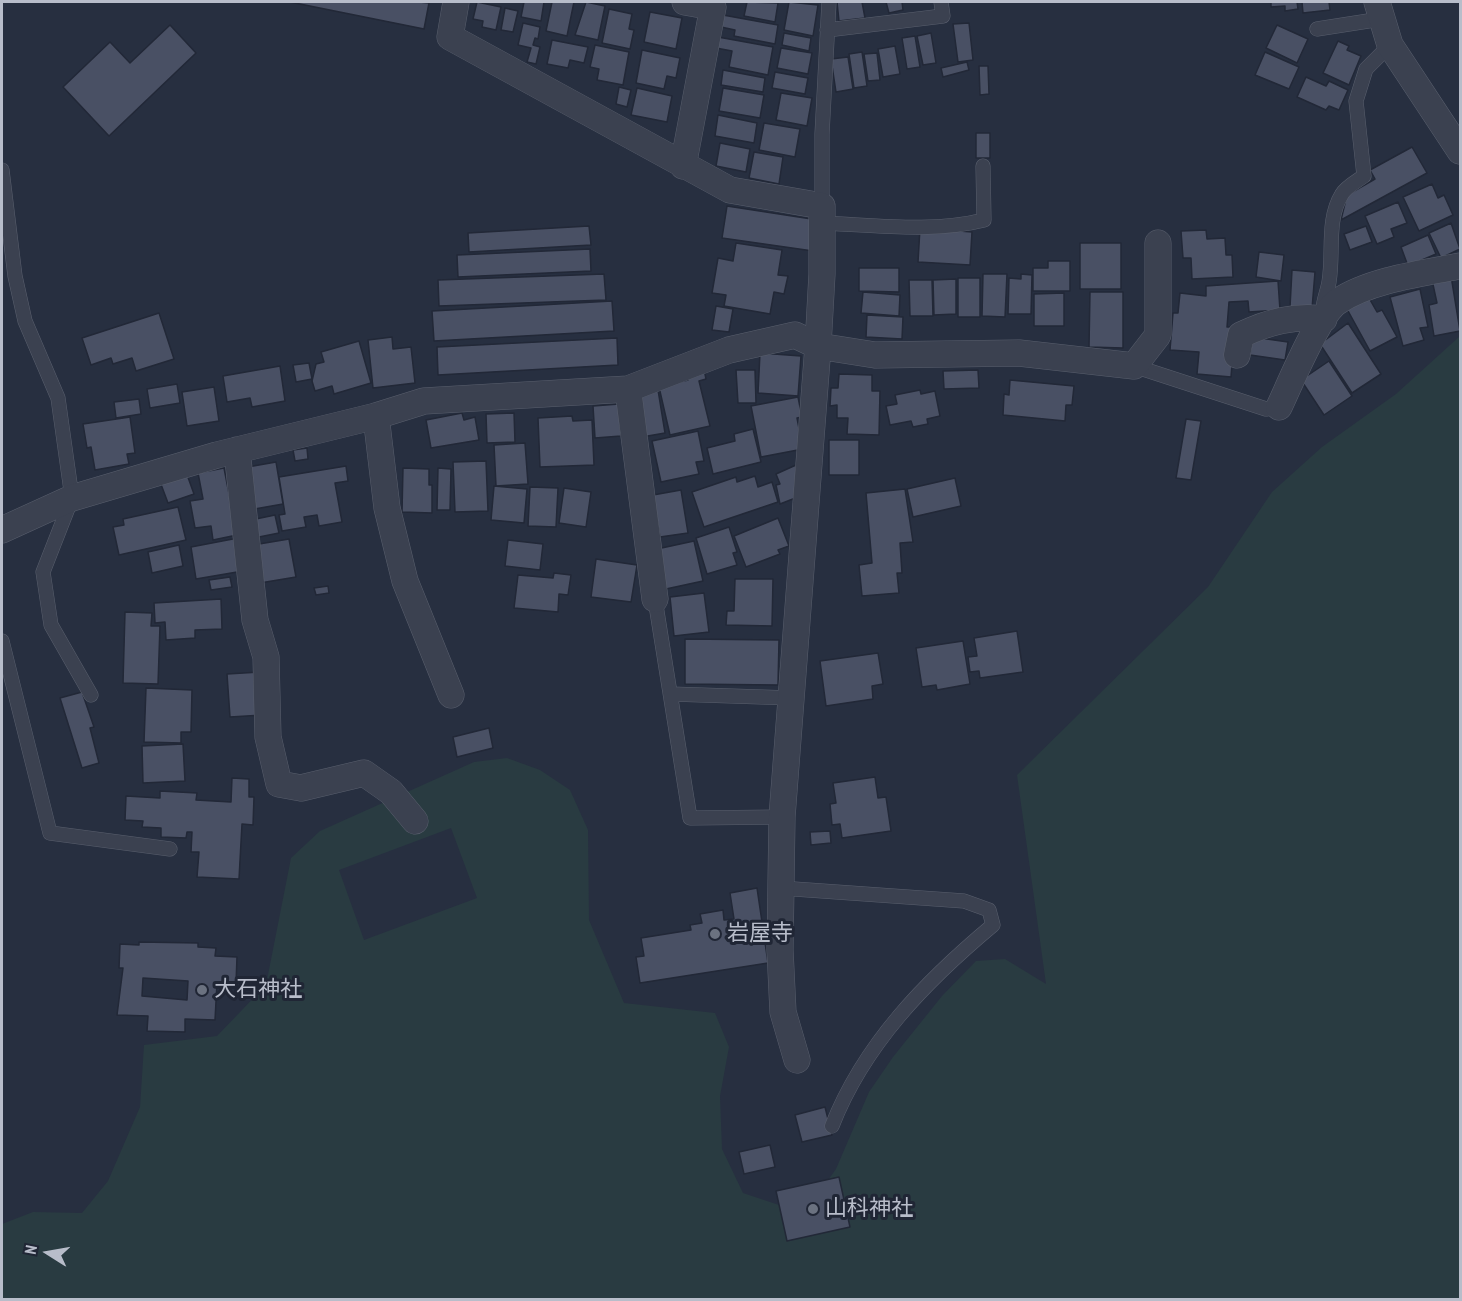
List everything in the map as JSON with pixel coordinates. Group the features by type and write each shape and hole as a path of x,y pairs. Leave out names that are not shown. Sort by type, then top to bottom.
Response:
{"street":[{"path":"456,2 450,37 730,190 822,214 818,346 782,817 780,888 783,1012 797,1060"},
{"path":"683,165 713,7 685,2"},
{"path":"1379,10 1390,45 1461,151"},
{"path":"2,530 72,498 237,450 376,416 424,401 628,389 740,348 795,335 818,346 875,355 1019,353 1134,366 1158,335 1158,243"},
{"path":"1279,407 1324,319 1336,303 1386,281 1461,266"},
{"path":"1237,355 1241,335 1281,320 1307,317 1324,319"},
{"path":"628,389 655,599"},
{"path":"376,416 387,508 405,581 451,695"},
{"path":"237,450 255,620 266,657 268,737 279,784 301,788 364,773 391,792 415,821"}],"lane":[{"path":"830,2 827,30 822,214 917,226 969,224 984,220 983,166"},
{"path":"827,30 943,16 941,2"},
{"path":"1317,29 1379,10"},
{"path":"1324,319 1322,303 1329,284 1331,229 1336,211 1342,193 1364,176 1356,100 1366,69 1390,45"},
{"path":"2,170 15,276 26,321 58,398 72,498 43,572 51,625 91,695"},
{"path":"1134,366 1266,409 1279,407"},
{"path":"655,599 690,818 782,817"},
{"path":"2,640 50,832 170,849"},
{"path":"671,694 792,698"},
{"path":"780,888 964,901 989,910 993,925 957,954 886,1030 846,1089 832,1126"}],"shaded area":[{"path":"1460,336 1460,1299 2,1300 2,1224 33,1212 82,1213 108,1181 140,1107 144,1045 217,1036 266,985 291,858 320,831 474,762 507,758 540,770 570,790 588,830 589,920 624,1003 715,1013 729,1047 720,1096 722,1149 743,1193 782,1206 813,1201 836,1169 869,1092 893,1057 942,996 976,961 1005,959 1046,984 1017,775 1208,587 1272,492 1322,447 1396,394","holes":["451,828 477,898 364,940 339,870"]}],"building":[{"path":"290,2 419,2 429,3 424,29"},
{"path":"477,2 501,7 496,30 482,27 483,21 473,19"},
{"path":"524,2 544,2 541,21 521,17"},
{"path":"552,2 574,2 567,36 546,31"},
{"path":"586,2 605,6 598,40 575,35"},
{"path":"747,2 778,3 775,22 744,16"},
{"path":"789,2 818,5 813,36 784,30"},
{"path":"837,2 862,2 865,18 839,21"},
{"path":"886,2 902,2 903,10 889,13"},
{"path":"1271,2 1297,2 1298,9 1285,11 1285,6 1271,7"},
{"path":"1302,2 1329,2 1330,10 1303,13"},
{"path":"505,8 518,11 513,32 501,30"},
{"path":"609,9 632,14 629,29 634,30 630,49 602,43"},
{"path":"650,12 682,18 676,49 644,42"},
{"path":"723,15 778,25 775,44 734,36 735,30 721,27"},
{"path":"523,23 540,27 538,39 535,38 533,45 540,47 536,64 527,62 531,48 518,45"},
{"path":"969,23 973,60 958,62 953,24"},
{"path":"170,25 196,53 109,136 63,87 110,42 130,63"},
{"path":"1277,25 1308,39 1297,63 1266,48"},
{"path":"784,33 811,38 809,51 782,45"},
{"path":"931,33 936,63 923,65 917,36"},
{"path":"915,36 920,67 907,69 902,38"},
{"path":"718,37 773,47 768,75 729,67 732,51 716,48"},
{"path":"552,40 588,47 584,63 570,60 568,68 547,64"},
{"path":"1338,41 1349,46 1347,50 1361,56 1349,85 1323,73"},
{"path":"595,45 629,52 623,85 597,80 599,69 590,67"},
{"path":"895,46 900,74 883,77 878,49"},
{"path":"781,48 812,53 808,74 777,68"},
{"path":"642,50 680,58 676,78 667,76 664,89 636,83"},
{"path":"862,52 867,86 854,88 849,54"},
{"path":"1265,52 1299,67 1289,89 1255,75"},
{"path":"877,53 880,80 868,81 864,54"},
{"path":"848,57 853,89 836,92 831,59"},
{"path":"967,62 969,70 943,77 941,68"},
{"path":"979,66 988,66 989,94 980,95"},
{"path":"723,70 765,78 763,92 721,85"},
{"path":"775,72 808,78 805,94 772,88"},
{"path":"1306,77 1326,86 1329,81 1348,90 1339,110 1329,106 1326,110 1297,97"},
{"path":"619,87 631,90 627,107 616,104"},
{"path":"637,88 672,96 667,122 631,115"},
{"path":"723,88 764,95 760,118 719,111"},
{"path":"781,93 812,98 807,126 776,120"},
{"path":"718,115 757,123 754,143 715,136"},
{"path":"764,123 800,129 795,157 759,150"},
{"path":"976,133 990,133 990,158 976,158"},
{"path":"720,143 750,149 746,172 716,166"},
{"path":"1412,147 1427,173 1341,220 1347,195 1375,179 1370,170"},
{"path":"754,152 783,157 779,184 749,178"},
{"path":"1432,184 1438,198 1444,195 1453,215 1419,231 1403,197"},
{"path":"1398,202 1407,223 1391,229 1394,237 1377,244 1365,216"},
{"path":"727,206 818,220 813,251 722,238"},
{"path":"1451,223 1460,249 1441,258 1429,233"},
{"path":"589,226 591,245 469,252 468,233"},
{"path":"1366,226 1372,242 1350,250 1344,234"},
{"path":"920,228 972,232 970,265 918,262"},
{"path":"1206,230 1207,239 1225,238 1226,255 1232,255 1233,277 1192,279 1191,258 1183,258 1181,231"},
{"path":"1428,235 1436,254 1408,266 1401,247"},
{"path":"736,243 782,250 778,275 788,276 784,294 774,292 770,314 724,306 726,295 712,293 718,258 733,261"},
{"path":"1080,243 1121,243 1121,289 1080,289"},
{"path":"590,249 591,271 458,277 457,255"},
{"path":"1259,252 1284,255 1281,281 1256,277"},
{"path":"1048,261 1070,261 1070,291 1033,291 1033,268 1048,268"},
{"path":"859,268 899,268 899,292 859,291"},
{"path":"1292,270 1315,272 1312,309 1290,307"},
{"path":"604,274 606,300 439,306 438,280"},
{"path":"983,274 1007,274 1005,317 982,316"},
{"path":"1021,274 1032,275 1031,314 1008,314 1009,278 1021,279"},
{"path":"1451,276 1460,331 1434,336 1429,305 1437,303 1432,280"},
{"path":"958,278 980,278 980,317 958,317"},
{"path":"956,279 956,314 934,315 933,280"},
{"path":"909,280 932,280 933,316 910,316"},
{"path":"1278,281 1280,310 1249,312 1248,301 1229,302 1227,327 1235,327 1231,377 1197,374 1199,352 1170,350 1173,313 1178,313 1180,293 1206,296 1206,286"},
{"path":"1420,289 1428,327 1420,328 1424,340 1403,346 1390,297"},
{"path":"863,292 900,295 899,316 861,313"},
{"path":"1090,292 1123,292 1123,348 1089,347"},
{"path":"1064,293 1064,326 1034,326 1034,294"},
{"path":"1369,298 1377,312 1382,310 1397,337 1370,351 1347,309"},
{"path":"612,301 614,331 434,341 432,311"},
{"path":"716,306 733,309 729,332 712,330"},
{"path":"159,313 174,359 136,371 132,358 113,364 111,358 91,365 82,338"},
{"path":"867,315 903,317 902,339 866,337"},
{"path":"1348,323 1381,374 1352,393 1320,344"},
{"path":"392,337 393,349 411,347 415,383 373,388 368,340"},
{"path":"1253,337 1288,342 1285,360 1250,355"},
{"path":"617,338 618,365 438,375 437,347"},
{"path":"359,341 371,383 334,394 332,386 315,391 312,381 316,364 324,362 321,352"},
{"path":"760,353 801,356 798,396 758,393"},
{"path":"1329,361 1352,396 1324,415 1301,380"},
{"path":"309,363 312,379 296,382 293,365"},
{"path":"280,366 285,401 252,407 250,398 227,402 223,376"},
{"path":"704,369 706,379 699,381 710,426 670,435 659,387 688,380 686,374"},
{"path":"736,370 755,370 756,403 738,403"},
{"path":"978,370 979,388 944,389 943,371"},
{"path":"839,374 872,375 872,391 880,391 879,435 847,434 848,418 837,418 837,405 830,406 831,388 838,388"},
{"path":"1010,380 1074,386 1072,405 1066,405 1065,421 1003,415 1004,394 1009,395"},
{"path":"177,384 180,403 150,408 147,389"},
{"path":"214,387 219,421 187,426 182,392"},
{"path":"658,390 665,433 642,437 635,394"},
{"path":"920,390 921,394 935,391 940,416 927,419 928,424 913,427 911,421 890,425 886,406 897,404 895,395"},
{"path":"798,397 802,417 797,418 803,449 761,457 751,406"},
{"path":"139,399 141,414 116,418 114,402"},
{"path":"619,404 621,436 595,438 593,406"},
{"path":"462,413 464,420 475,417 479,440 431,448 426,420"},
{"path":"514,413 515,442 487,443 486,414"},
{"path":"572,416 573,421 592,420 594,465 540,467 538,418"},
{"path":"130,417 135,453 127,454 129,464 95,470 91,447 87,448 83,424"},
{"path":"1186,419 1201,421 1191,480 1176,478"},
{"path":"753,429 761,462 713,474 707,448 735,441 734,434"},
{"path":"698,431 704,461 696,462 699,474 661,482 652,441"},
{"path":"829,440 859,440 859,475 829,475"},
{"path":"525,443 528,484 496,486 494,445"},
{"path":"307,448 308,459 295,461 293,450"},
{"path":"486,461 488,511 455,512 453,462"},
{"path":"276,462 283,504 249,510 242,468"},
{"path":"796,465 798,497 780,504 776,485 780,484 776,474"},
{"path":"346,466 348,481 335,483 342,522 319,526 317,515 304,517 306,527 282,531 279,515 285,514 279,477"},
{"path":"224,468 237,535 213,540 211,526 195,528 190,501 203,499 198,473"},
{"path":"403,468 429,469 429,485 432,485 432,513 402,512"},
{"path":"438,468 451,469 450,510 437,510"},
{"path":"185,469 194,494 168,503 159,479"},
{"path":"755,476 758,487 772,482 778,502 704,527 692,492 736,477 737,482"},
{"path":"955,478 961,506 913,517 907,489"},
{"path":"494,486 527,489 524,523 491,520"},
{"path":"530,487 558,488 556,527 528,526"},
{"path":"564,488 591,492 586,527 559,523"},
{"path":"905,489 913,542 900,543 902,573 897,573 899,593 862,596 859,565 872,563 866,493"},
{"path":"681,490 688,533 660,537 653,495"},
{"path":"178,507 186,540 119,555 113,527 124,525 123,519"},
{"path":"275,515 279,533 254,538 251,520"},
{"path":"778,518 789,546 778,550 780,554 746,567 734,536"},
{"path":"729,527 737,552 733,553 737,565 707,574 696,538"},
{"path":"238,538 243,571 196,579 191,547"},
{"path":"289,539 296,577 260,583 253,545"},
{"path":"508,540 543,544 540,570 505,566"},
{"path":"694,541 703,581 666,589 657,549"},
{"path":"179,545 183,566 152,573 148,552"},
{"path":"596,559 637,565 631,602 591,597"},
{"path":"554,573 571,575 568,595 559,594 558,612 514,608 518,575 553,578"},
{"path":"230,577 232,587 211,590 209,580"},
{"path":"735,579 773,579 772,626 726,625 727,611 734,611"},
{"path":"328,586 329,593 316,595 314,588"},
{"path":"704,593 709,632 674,636 670,597"},
{"path":"221,599 222,629 195,630 195,638 166,640 165,622 155,623 154,603"},
{"path":"125,612 152,613 151,626 160,626 158,684 123,683"},
{"path":"1017,631 1023,672 980,678 979,671 970,672 968,657 977,656 974,638"},
{"path":"685,639 779,640 778,685 685,684"},
{"path":"963,641 970,684 937,690 936,685 922,687 916,648"},
{"path":"878,653 883,684 872,686 873,699 826,706 820,661"},
{"path":"260,672 263,715 230,717 227,674"},
{"path":"146,688 192,690 191,732 181,732 181,743 144,742"},
{"path":"82,692 94,727 90,728 99,763 82,768 60,698"},
{"path":"489,728 493,748 457,757 453,737"},
{"path":"183,744 185,781 143,783 142,746"},
{"path":"875,777 878,798 886,797 891,831 842,838 840,824 832,825 830,804 836,803 833,783"},
{"path":"232,778 249,779 249,797 254,797 253,825 242,824 239,879 197,877 199,852 191,852 192,832 187,832 186,838 161,837 161,828 142,827 143,821 125,820 126,796 160,798 160,791 197,793 196,800 231,802"},
{"path":"830,831 831,843 811,845 810,832"},
{"name":"岩屋寺","path":"757,888 768,963 640,983 636,957 644,956 641,938 691,930 690,925 702,923 700,914 723,910 724,920 734,919 730,893"},
{"name":"大石神社","path":"139,942 198,943 198,947 216,948 215,956 237,957 236,984 217,983 215,1020 185,1019 185,1032 147,1031 148,1016 117,1015 123,968 119,968 120,944 139,945","holes":["143,978 188,981 187,1000 142,996"]},
{"path":"825,1107 832,1135 802,1142 795,1115"},
{"path":"770,1145 775,1167 744,1174 739,1152"},
{"name":"山科神社","path":"839,1177 850,1227 787,1241 776,1191"}],"place":[{"name":"岩屋寺","path":"715,934"},
{"name":"大石神社","path":"202,990"},
{"name":"山科神社","path":"813,1209"}]}
